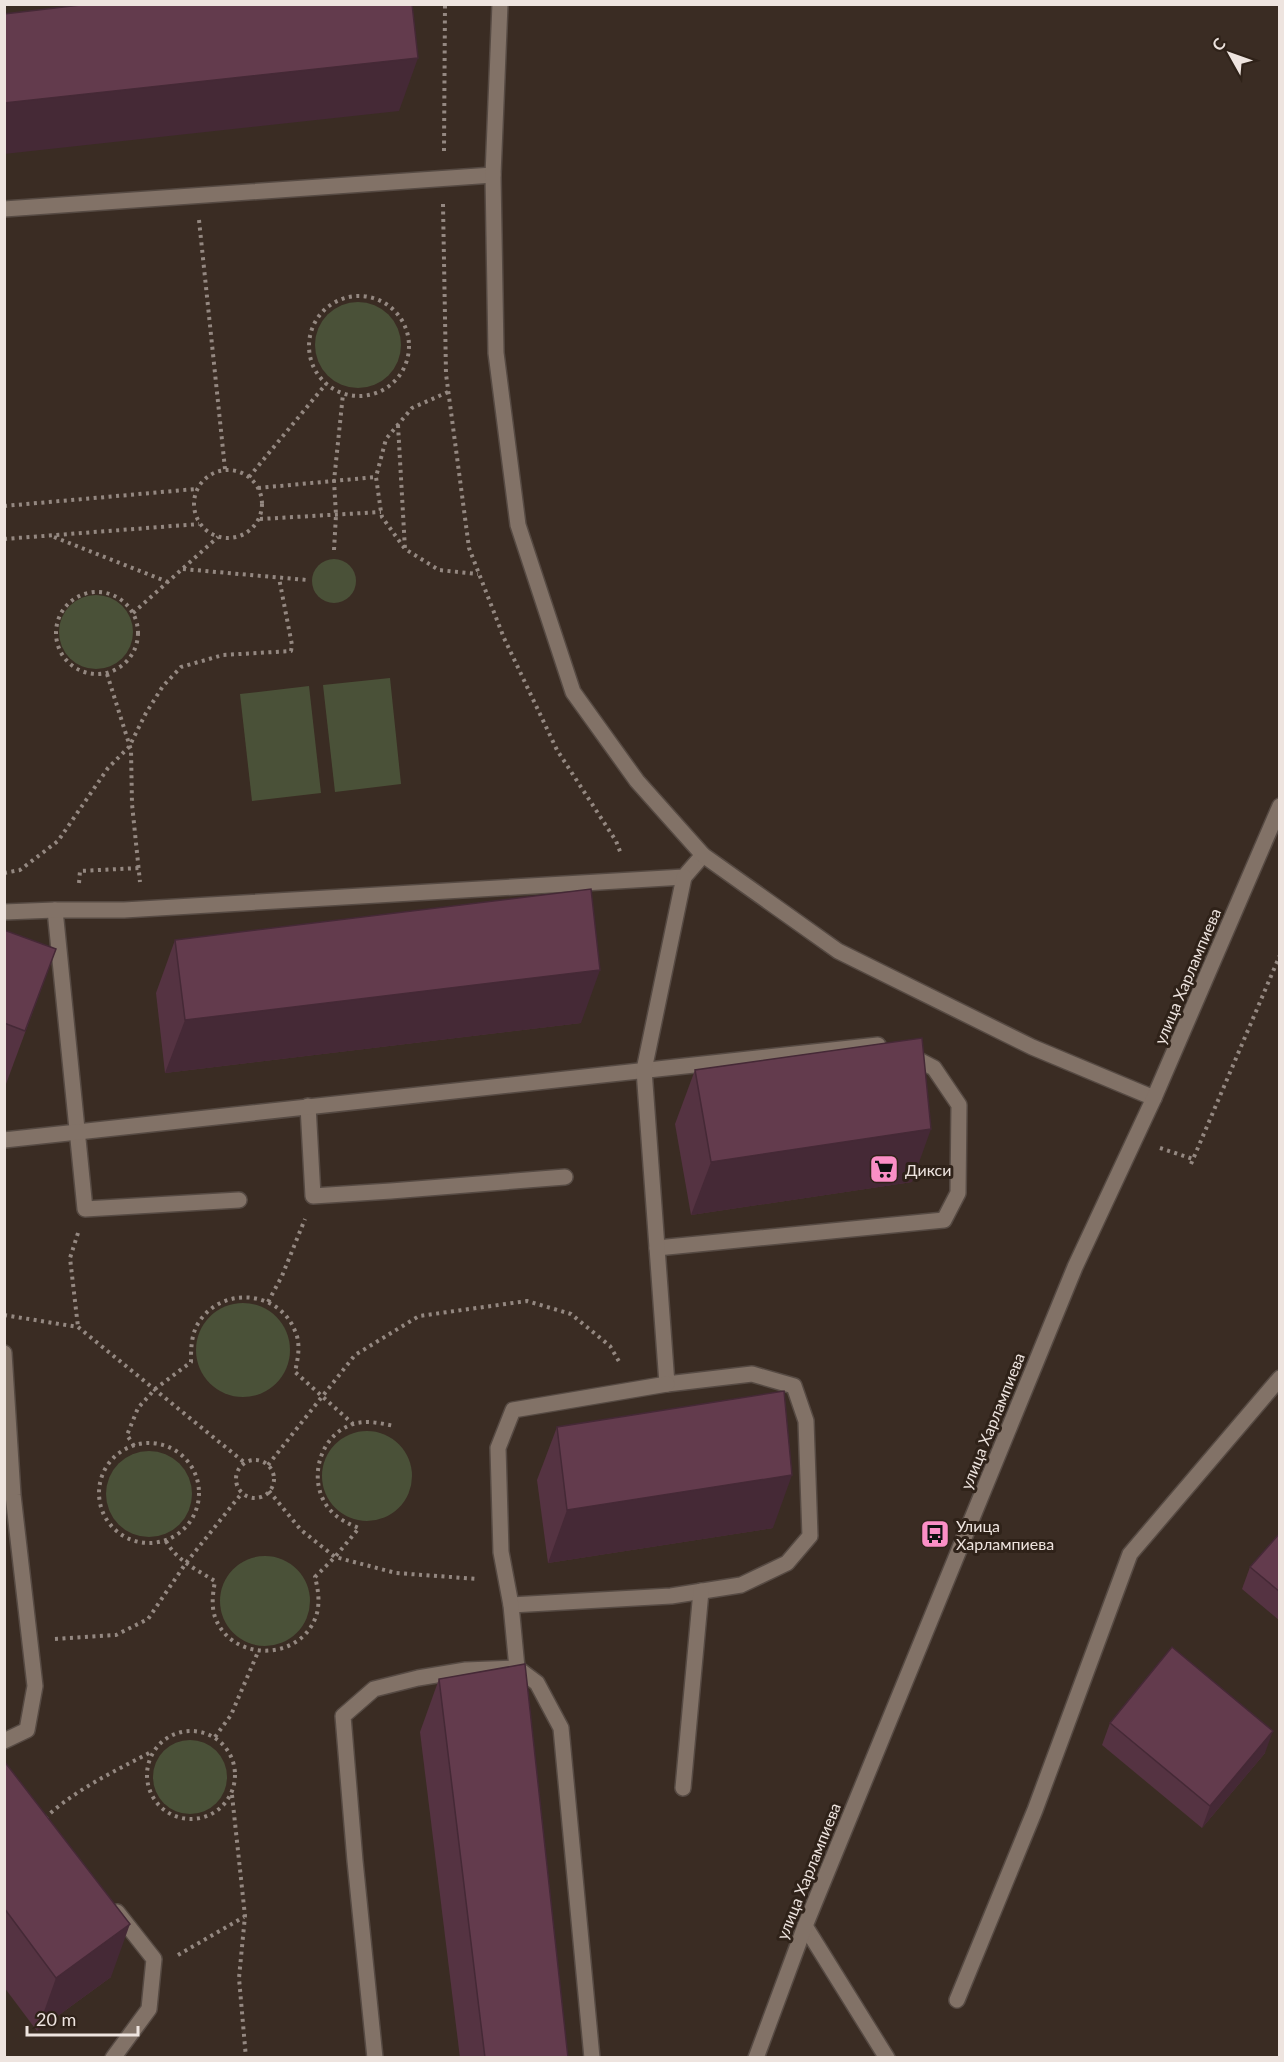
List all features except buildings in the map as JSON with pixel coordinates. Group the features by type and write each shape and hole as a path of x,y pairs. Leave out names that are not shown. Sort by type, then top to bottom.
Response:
{"street":[{"path":"500,4 493,175 496,353 518,525 573,692 637,781 703,855 838,951 1032,1047 1154,1098"},
{"path":"4,209 493,175"},
{"name":"улица Харлампиева","path":"756,2058 805,1926 1075,1267 1154,1098 1280,806"},
{"path":"667,1384 644,1070 684,877 703,855"},
{"path":"4,912 143,909 684,877"},
{"path":"55,910 85,1209 239,1200"},
{"path":"4,1140 644,1070 893,1047 934,1068 959,1105 958,1193 944,1220 657,1248"},
{"path":"308,1106 313,1196 565,1177"},
{"path":"4,1353 13,1495 35,1686 27,1730 4,1741"},
{"path":"511,1605 671,1596 741,1585 787,1563 810,1536 807,1421 794,1386 752,1374 667,1384 513,1410 498,1448 501,1552 511,1605 517,1668"},
{"path":"957,2000 1035,1810 1130,1554 1280,1378"},
{"path":"683,1788 701,1591"},
{"path":"375,2058 343,1716 374,1689 418,1678 466,1670 517,1668 537,1683 561,1728 592,2058"},
{"path":"111,1905 154,1959 149,2009 113,2058"},
{"path":"805,1926 886,2058"}],"path":[{"path":"196,195 225,469"},
{"path":"355,295 375,298 392,308 404,324 410,343 407,362 397,379 382,391 363,397 343,394 326,384 314,369 309,349 311,330 321,313 337,301 355,295"},
{"path":"249,477 326,384"},
{"path":"448,392 412,408 386,439 376,477 381,512 382,517 405,549 439,570 478,574"},
{"path":"334,550 336,514 334,481 343,394"},
{"path":"398,424 405,549"},
{"path":"225,469 243,472 249,477 258,488 263,501 260,519 247,533 230,539 212,535 199,524 193,506 196,489 208,475 225,469"},
{"path":"258,488 376,477"},
{"path":"4,506 196,489"},
{"path":"260,519 381,512"},
{"path":"4,539 199,524"},
{"path":"53,536 168,582"},
{"path":"133,613 218,537"},
{"path":"183,569 307,580"},
{"path":"4,873 20,870 58,841 108,768 129,747 163,686 181,667 223,655 291,651 292,645 279,578"},
{"path":"87,592 109,592 128,603 138,622 138,644 127,663 108,674 86,673 67,662 56,643 57,621 68,602 87,592"},
{"path":"108,674 129,747 132,804 143,909"},
{"path":"1191,1164 1280,955"},
{"path":"268,1302 286,1267 313,1196"},
{"path":"78,1327 70,1258 85,1209"},
{"path":"134,1446 127,1435 138,1408 155,1389 192,1362 191,1342 198,1323 211,1308 229,1299 249,1296 268,1302 285,1314 296,1331 299,1351 295,1372 353,1424"},
{"path":"268,1465 355,1355 419,1316 527,1301 571,1314 610,1346 636,1389"},
{"path":"4,1315 78,1327 245,1463"},
{"path":"166,1541 171,1550 186,1563 215,1581 212,1599 215,1618 225,1634 240,1646 258,1652 277,1651 294,1644 308,1631 317,1614 319,1595 315,1577 336,1557 359,1528 343,1522 330,1511 321,1496 317,1479 319,1462 326,1446 338,1433 353,1424 374,1421 394,1426"},
{"path":"142,1443 164,1445 182,1455 195,1471 199,1492 196,1512 184,1530 166,1541 145,1544 125,1538 109,1524 100,1505 99,1484 108,1464 123,1450 142,1443"},
{"path":"257,1460 268,1465 274,1475 273,1487 265,1496 253,1498 242,1493 236,1483 237,1471 245,1463 257,1460"},
{"path":"269,1491 301,1530 336,1557 396,1573 468,1579 507,1579"},
{"path":"30,1640 116,1635 148,1618 186,1563 242,1493"},
{"path":"215,1737 231,1715 258,1652"},
{"path":"44,1819 59,1805 97,1781 153,1751 173,1734 194,1730 215,1737 229,1752 236,1773 232,1794 245,1916 239,1978 246,2058"},
{"path":"153,1751 147,1767 148,1789 159,1807 177,1818 199,1820 219,1811 232,1794"},
{"path":"154,1959 173,1959 245,1916"}],"green space":[{"path":"358,302 375,305 389,314 398,328 401,345 398,362 389,376 375,385 358,388 341,385 327,376 318,362 315,345 318,328 327,314 341,305"},
{"path":"334,559 349,566 356,581 349,596 334,603 319,596 312,581 319,566"},
{"path":"96,595 110,598 122,606 130,618 133,632 130,646 122,658 110,666 96,669 82,666 70,658 62,646 59,632 62,618 70,606 82,598"},
{"path":"390,678 401,784 335,792 323,685"},
{"path":"309,686 321,793 252,801 240,694"},
{"path":"243,1303 261,1307 276,1317 286,1332 290,1350 286,1368 276,1383 261,1393 243,1397 225,1393 210,1383 200,1368 196,1350 200,1332 210,1317 225,1307"},
{"path":"367,1431 384,1435 399,1444 408,1459 412,1476 408,1493 399,1508 384,1517 367,1521 350,1517 335,1508 326,1493 322,1476 326,1459 335,1444 350,1435"},
{"path":"149,1451 166,1454 180,1463 189,1477 192,1494 189,1511 180,1525 166,1534 149,1537 132,1534 118,1525 109,1511 106,1494 109,1477 118,1463 132,1454"},
{"path":"265,1556 282,1559 297,1569 307,1584 310,1601 307,1618 297,1633 282,1643 265,1646 248,1643 233,1633 223,1618 220,1601 223,1584 233,1569 248,1559"},
{"path":"183,1740 197,1740 211,1746 221,1756 227,1770 225,1791 211,1808 197,1814 183,1814 169,1808 159,1798 153,1784 153,1770 159,1756 169,1746"}],"place":[{"name":"Дикси","path":"884,1169"},
{"name":"Улица Харлампиева","path":"935,1534"}]}
